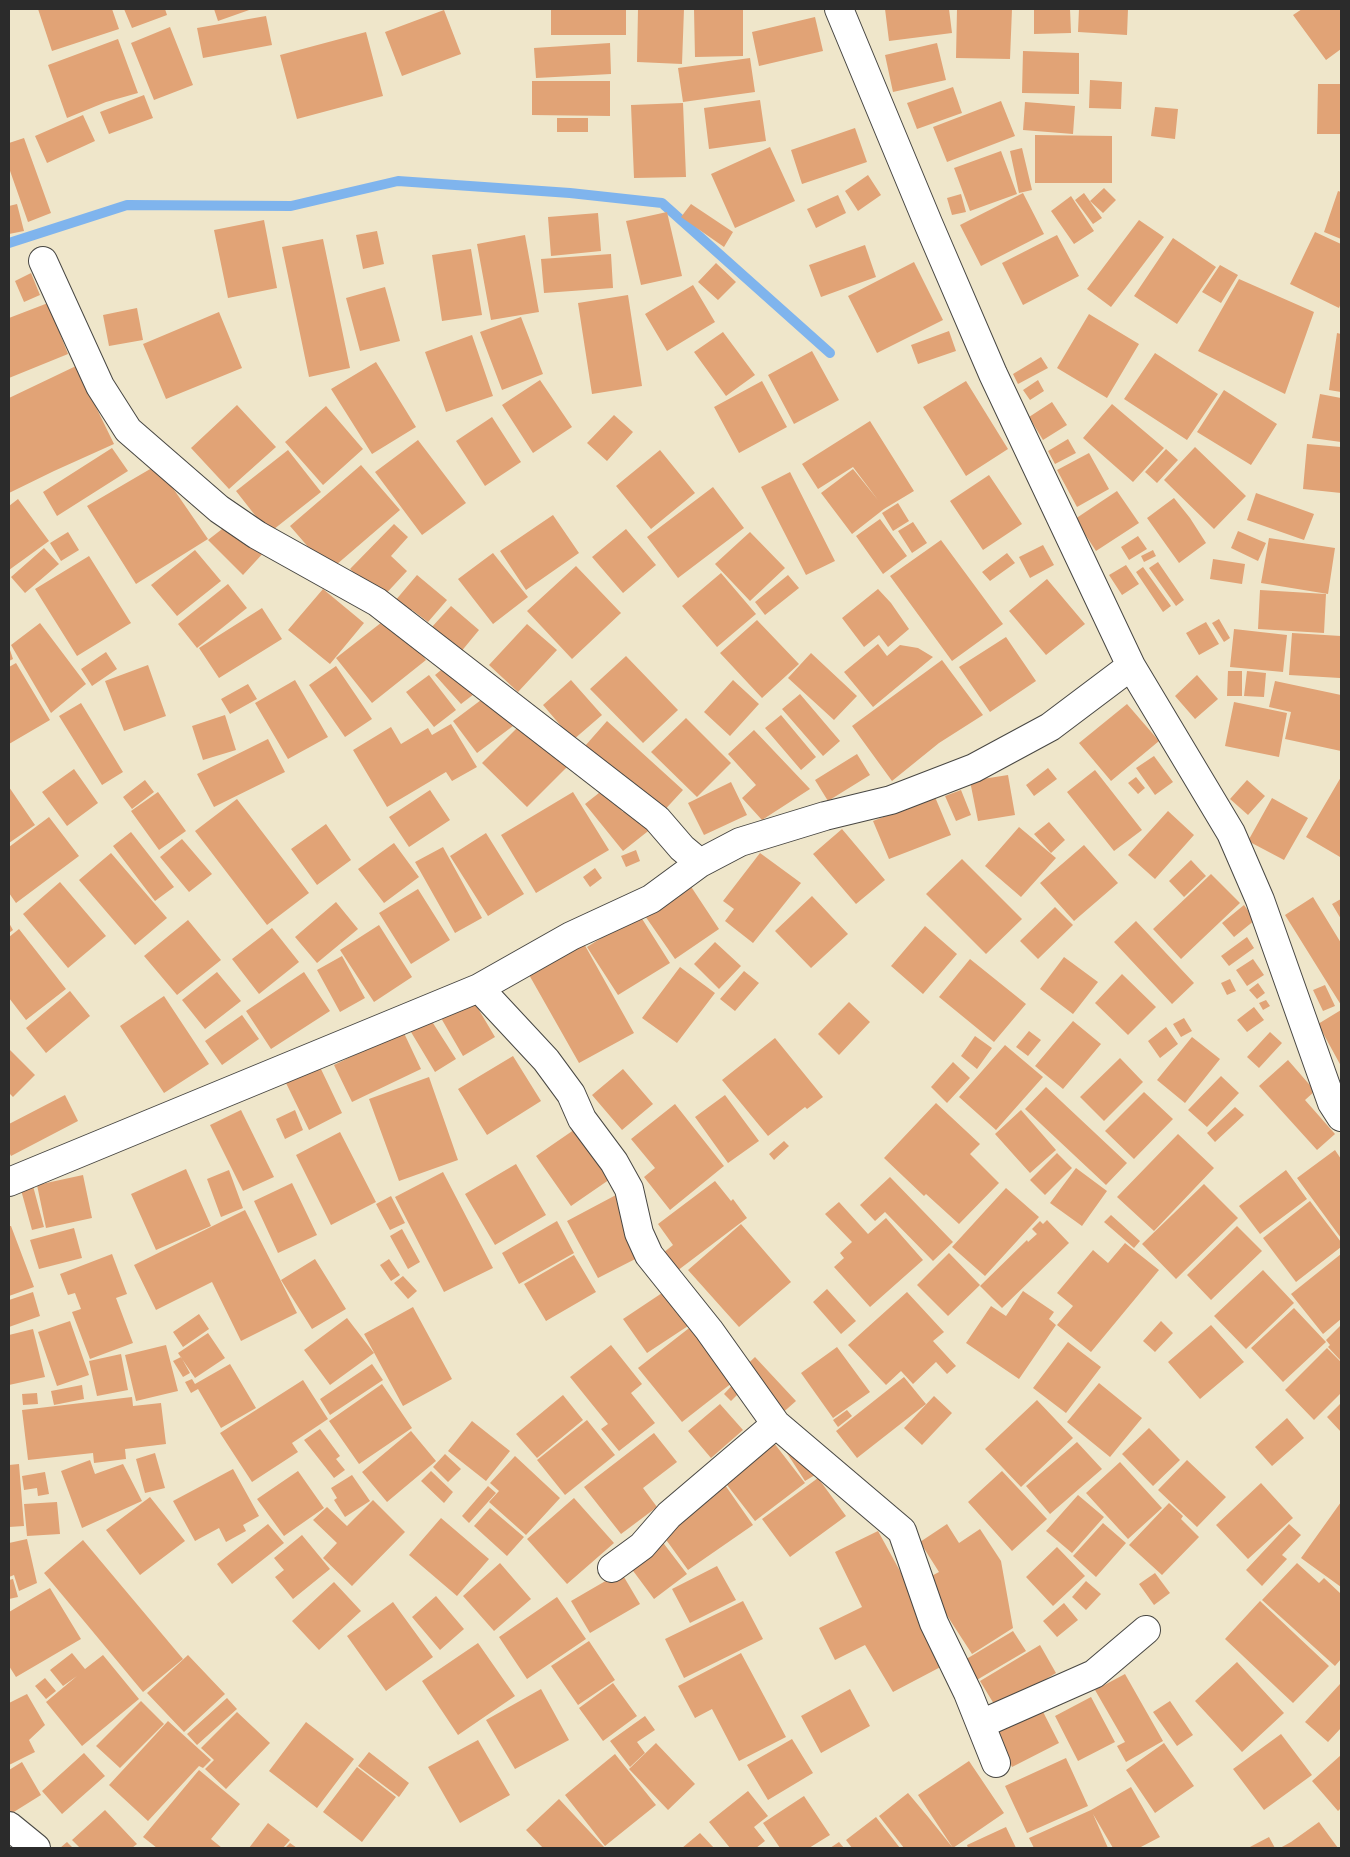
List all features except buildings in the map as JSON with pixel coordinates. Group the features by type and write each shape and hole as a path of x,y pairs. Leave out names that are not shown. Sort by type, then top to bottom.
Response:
{"street":[{"path":"839,9 993,374 1130,666 1231,833 1260,900 1332,1103 1341,1116"},
{"path":"43,261 100,386 128,430 219,509 256,535 377,602 459,664 657,819 682,848 700,863"},
{"path":"9,1182 479,988 571,936 651,899 700,863 740,842 825,816 891,800 974,768 1050,727 1130,666"},
{"path":"479,988 546,1060 571,1094 582,1119 614,1162 629,1189 639,1233 649,1255 709,1330 776,1424 902,1531 934,1623 968,1693 996,1763"},
{"path":"612,1568 642,1546 668,1515 776,1424"},
{"path":"982,1728 990,1720 1094,1674 1146,1630"},
{"path":"9,1826 36,1848"}],"waterway":[{"path":"9,243 127,205 291,206 398,181 570,193 662,203 830,353"}]}
